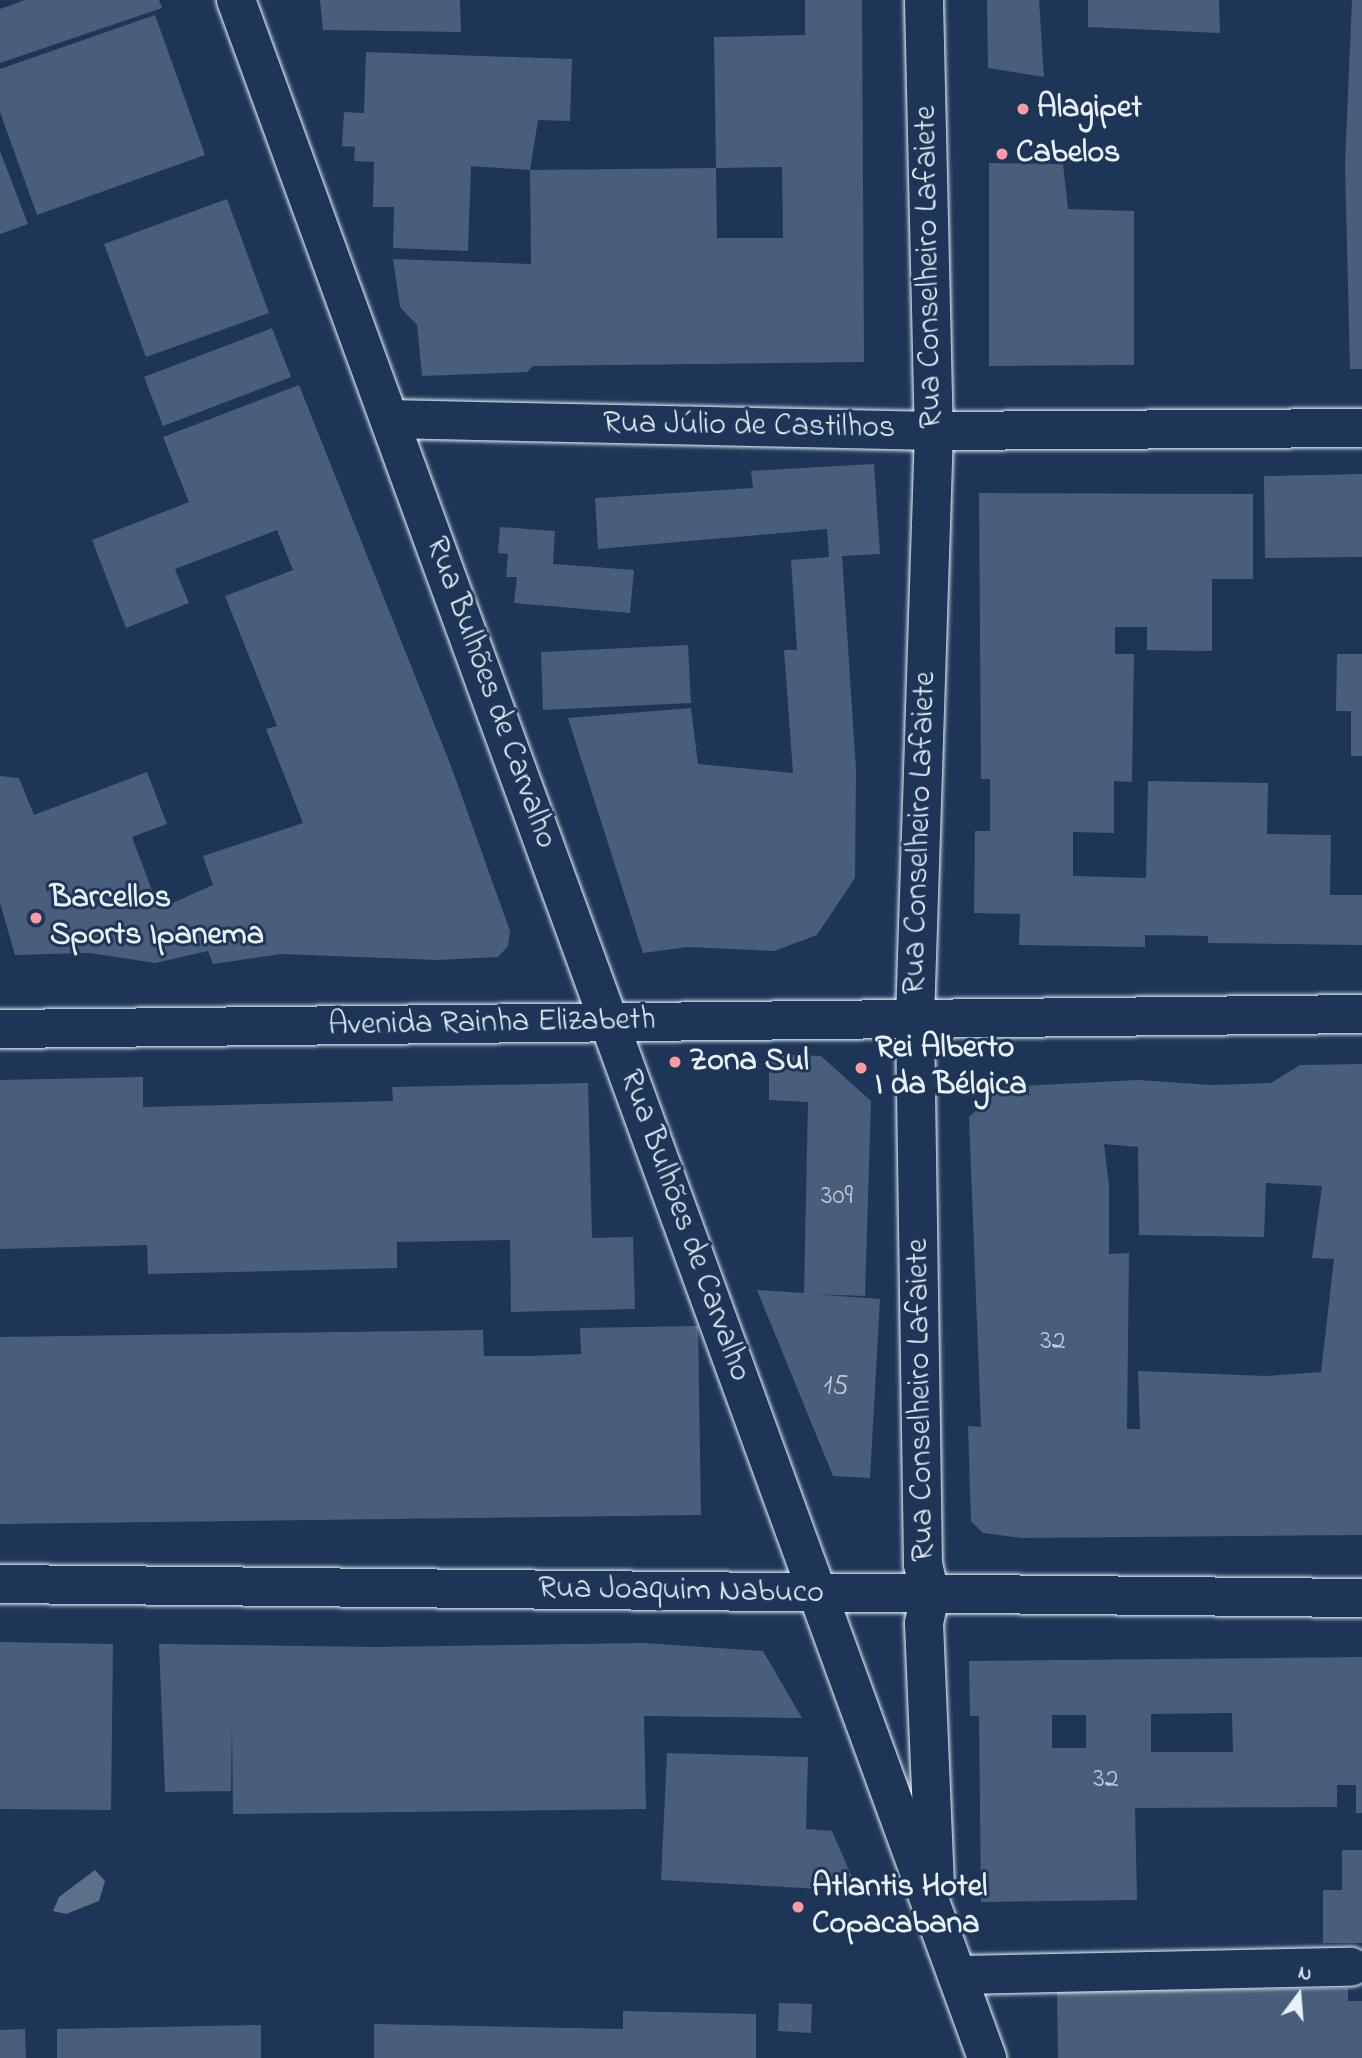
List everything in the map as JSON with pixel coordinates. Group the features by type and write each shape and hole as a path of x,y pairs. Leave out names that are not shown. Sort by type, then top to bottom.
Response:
{"main road":[{"name":"Rua Bulhões de Carvalho","path":"236,0 612,1023 815,1594 937,1917 987,2058"},
{"name":"Rua Conselheiro Lafaiete","path":"924,0 934,431 915,1020 923,1564 930,1595 924,1623 937,1917"},
{"name":"Rua Júlio de Castilhos","path":"389,419 934,431 1362,428"},
{"name":"Avenida Rainha Elizabeth","path":"0,1029 1362,1014"},
{"name":"Rua Joaquim Nabuco","path":"0,1584 1362,1598"},
{"path":"957,1975 1351,1966"}],"water":[{"path":"95,1870 105,1881 99,1901 66,1914 53,1911 59,1897"}],"building":[{"path":"25,0 159,0 162,8 0,63 0,9"},
{"path":"320,0 460,0 461,32 323,30"},
{"path":"805,0 862,0 864,362 533,366 527,372 422,376 417,325 400,307 393,259 531,264 530,170 716,168 714,37 805,35","holes":["782,167 783,238 717,238 716,168"]},
{"path":"987,0 1039,0 1044,77 988,68"},
{"path":"1088,0 1219,0 1220,33 1088,27"},
{"path":"1352,0 1362,0 1362,369 1350,369 1345,163"},
{"path":"155,15 205,155 37,215 0,112 0,69"},
{"path":"366,52 572,59 570,121 538,120 530,170 471,166 468,251 393,248 394,207 373,207 374,162 354,161 355,147 342,146 344,112 364,113"},
{"path":"0,151 28,224 0,234"},
{"path":"989,163 1063,164 1068,209 1134,211 1134,365 989,366"},
{"path":"227,199 269,313 146,357 104,244"},
{"path":"272,328 291,377 163,426 144,377"},
{"path":"299,385 451,766 510,931 508,946 498,957 437,960 281,954 213,964 208,951 155,963 90,953 15,955 0,903 0,776 19,778 34,815 147,772 167,824 132,837 159,909 213,885 203,856 303,823 266,729 277,726 225,596 293,570 277,530 175,569 189,603 126,628 92,540 189,502 163,437"},
{"path":"874,464 880,554 842,556 856,769 855,878 817,935 774,951 688,947 643,953 568,718 691,708 698,764 793,773 784,650 797,650 791,560 829,557 827,529 598,549 595,498 753,488 751,471"},
{"path":"1362,474 1362,557 1265,558 1264,476"},
{"path":"979,493 1253,494 1253,579 1212,579 1212,651 1147,650 1147,627 1115,627 1115,654 1134,654 1132,782 1114,781 1114,833 1073,832 1073,876 1146,878 1148,781 1268,783 1267,834 1331,835 1330,895 1362,895 1362,945 1208,943 1208,936 1145,935 1145,947 1019,945 1020,914 974,913 975,831 990,831 990,779 981,779"},
{"path":"500,527 555,531 553,564 634,570 630,613 514,603 517,577 506,577 508,554 498,553"},
{"path":"688,645 691,703 543,710 541,652"},
{"path":"1337,654 1362,654 1362,756 1351,756 1351,711 1336,711"},
{"path":"769,1054 821,1056 871,1101 865,1296 812,1294 880,1299 870,1478 833,1476 757,1290 804,1293 808,1102 769,1100"},
{"path":"1362,1064 1362,1535 1022,1538 983,1533 971,1521 968,1426 981,1427 969,1117 1002,1087 1138,1080 1212,1085 1271,1083 1300,1065","holes":["1104,1144 1138,1147 1139,1235 1264,1237 1266,1183 1322,1186 1312,1258 1334,1259 1321,1372 1266,1376 1138,1371 1140,1429 1127,1429 1129,1253 1109,1254 1109,1185"]},
{"path":"143,1077 143,1107 393,1101 392,1087 588,1083 592,1238 633,1237 635,1309 511,1312 510,1240 397,1242 397,1268 148,1274 147,1245 0,1249 0,1080"},
{"path":"698,1326 701,1515 0,1524 0,1337 483,1330 484,1356 530,1356 581,1354 580,1328"},
{"path":"0,1642 113,1644 111,1810 0,1809"},
{"path":"643,1643 763,1651 802,1718 644,1716 646,1809 233,1814 232,1721 231,1791 165,1792 159,1644 375,1647"},
{"path":"1362,1657 1362,1813 1356,1813 1356,1785 1337,1785 1337,1807 1135,1808 1137,1900 981,1902 979,1716 970,1716 969,1661","holes":["1232,1713 1233,1752 1151,1752 1151,1714","1052,1715 1086,1715 1086,1748 1052,1748"]},
{"path":"667,1753 808,1757 806,1829 832,1831 858,1891 661,1880"},
{"path":"1342,1850 1362,1850 1362,1943 1323,1943 1323,1890 1342,1890"},
{"path":"1348,1988 1348,2001 1362,2001 1362,2058 1058,2058 1057,1991"},
{"path":"779,2003 812,2004 811,2033 778,2031"},
{"path":"623,2011 756,2014 756,2058 374,2058 374,2024 623,2029"},
{"path":"261,2025 261,2058 57,2058 57,2029"},
{"path":"25,2029 26,2058 0,2058 0,2030"}],"place":[{"name":"Alagipet","path":"1023,109"},
{"name":"Cabelos","path":"1002,154"},
{"name":"Barcellos Sports Ipanema","path":"36,918"},
{"name":"Zona Sul","path":"675,1062"},
{"name":"Rei Alberto I da Bélgica","path":"861,1068"},
{"name":"Atlantis Hotel Copacabana","path":"798,1907"}]}
